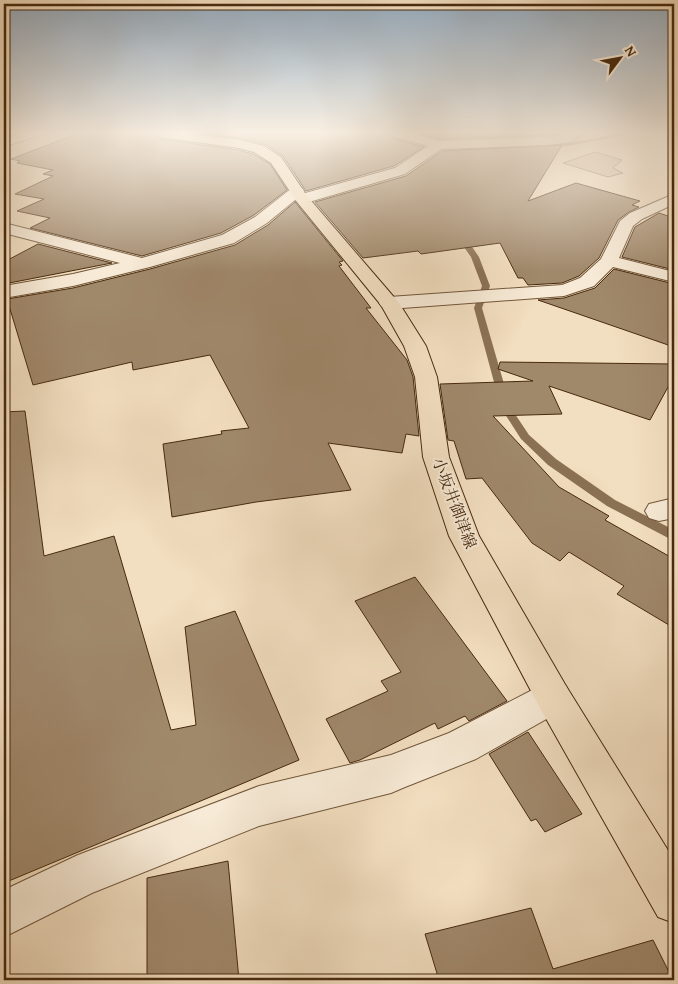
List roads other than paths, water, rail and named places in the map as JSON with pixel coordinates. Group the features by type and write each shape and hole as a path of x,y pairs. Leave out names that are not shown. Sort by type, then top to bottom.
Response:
{"main road":[{"name":"小坂井御津線","path":"289,179 300,195 389,303 414,346 426,377 436,458 464,536 553,697 674,901"}],"street":[{"path":"4,292 72,280 144,264 228,239 300,195 367,179"},
{"path":"389,303 461,296 564,290 587,282 608,261 626,224 636,216 674,198"},
{"path":"4,228 144,264"},
{"path":"608,261 674,277"},
{"path":"4,914 78,878 259,806 391,774 462,746 553,697"}],"waterway":[{"path":"459,234 475,257 486,286 478,308 506,408 525,437 552,462 611,503 674,536"}]}
